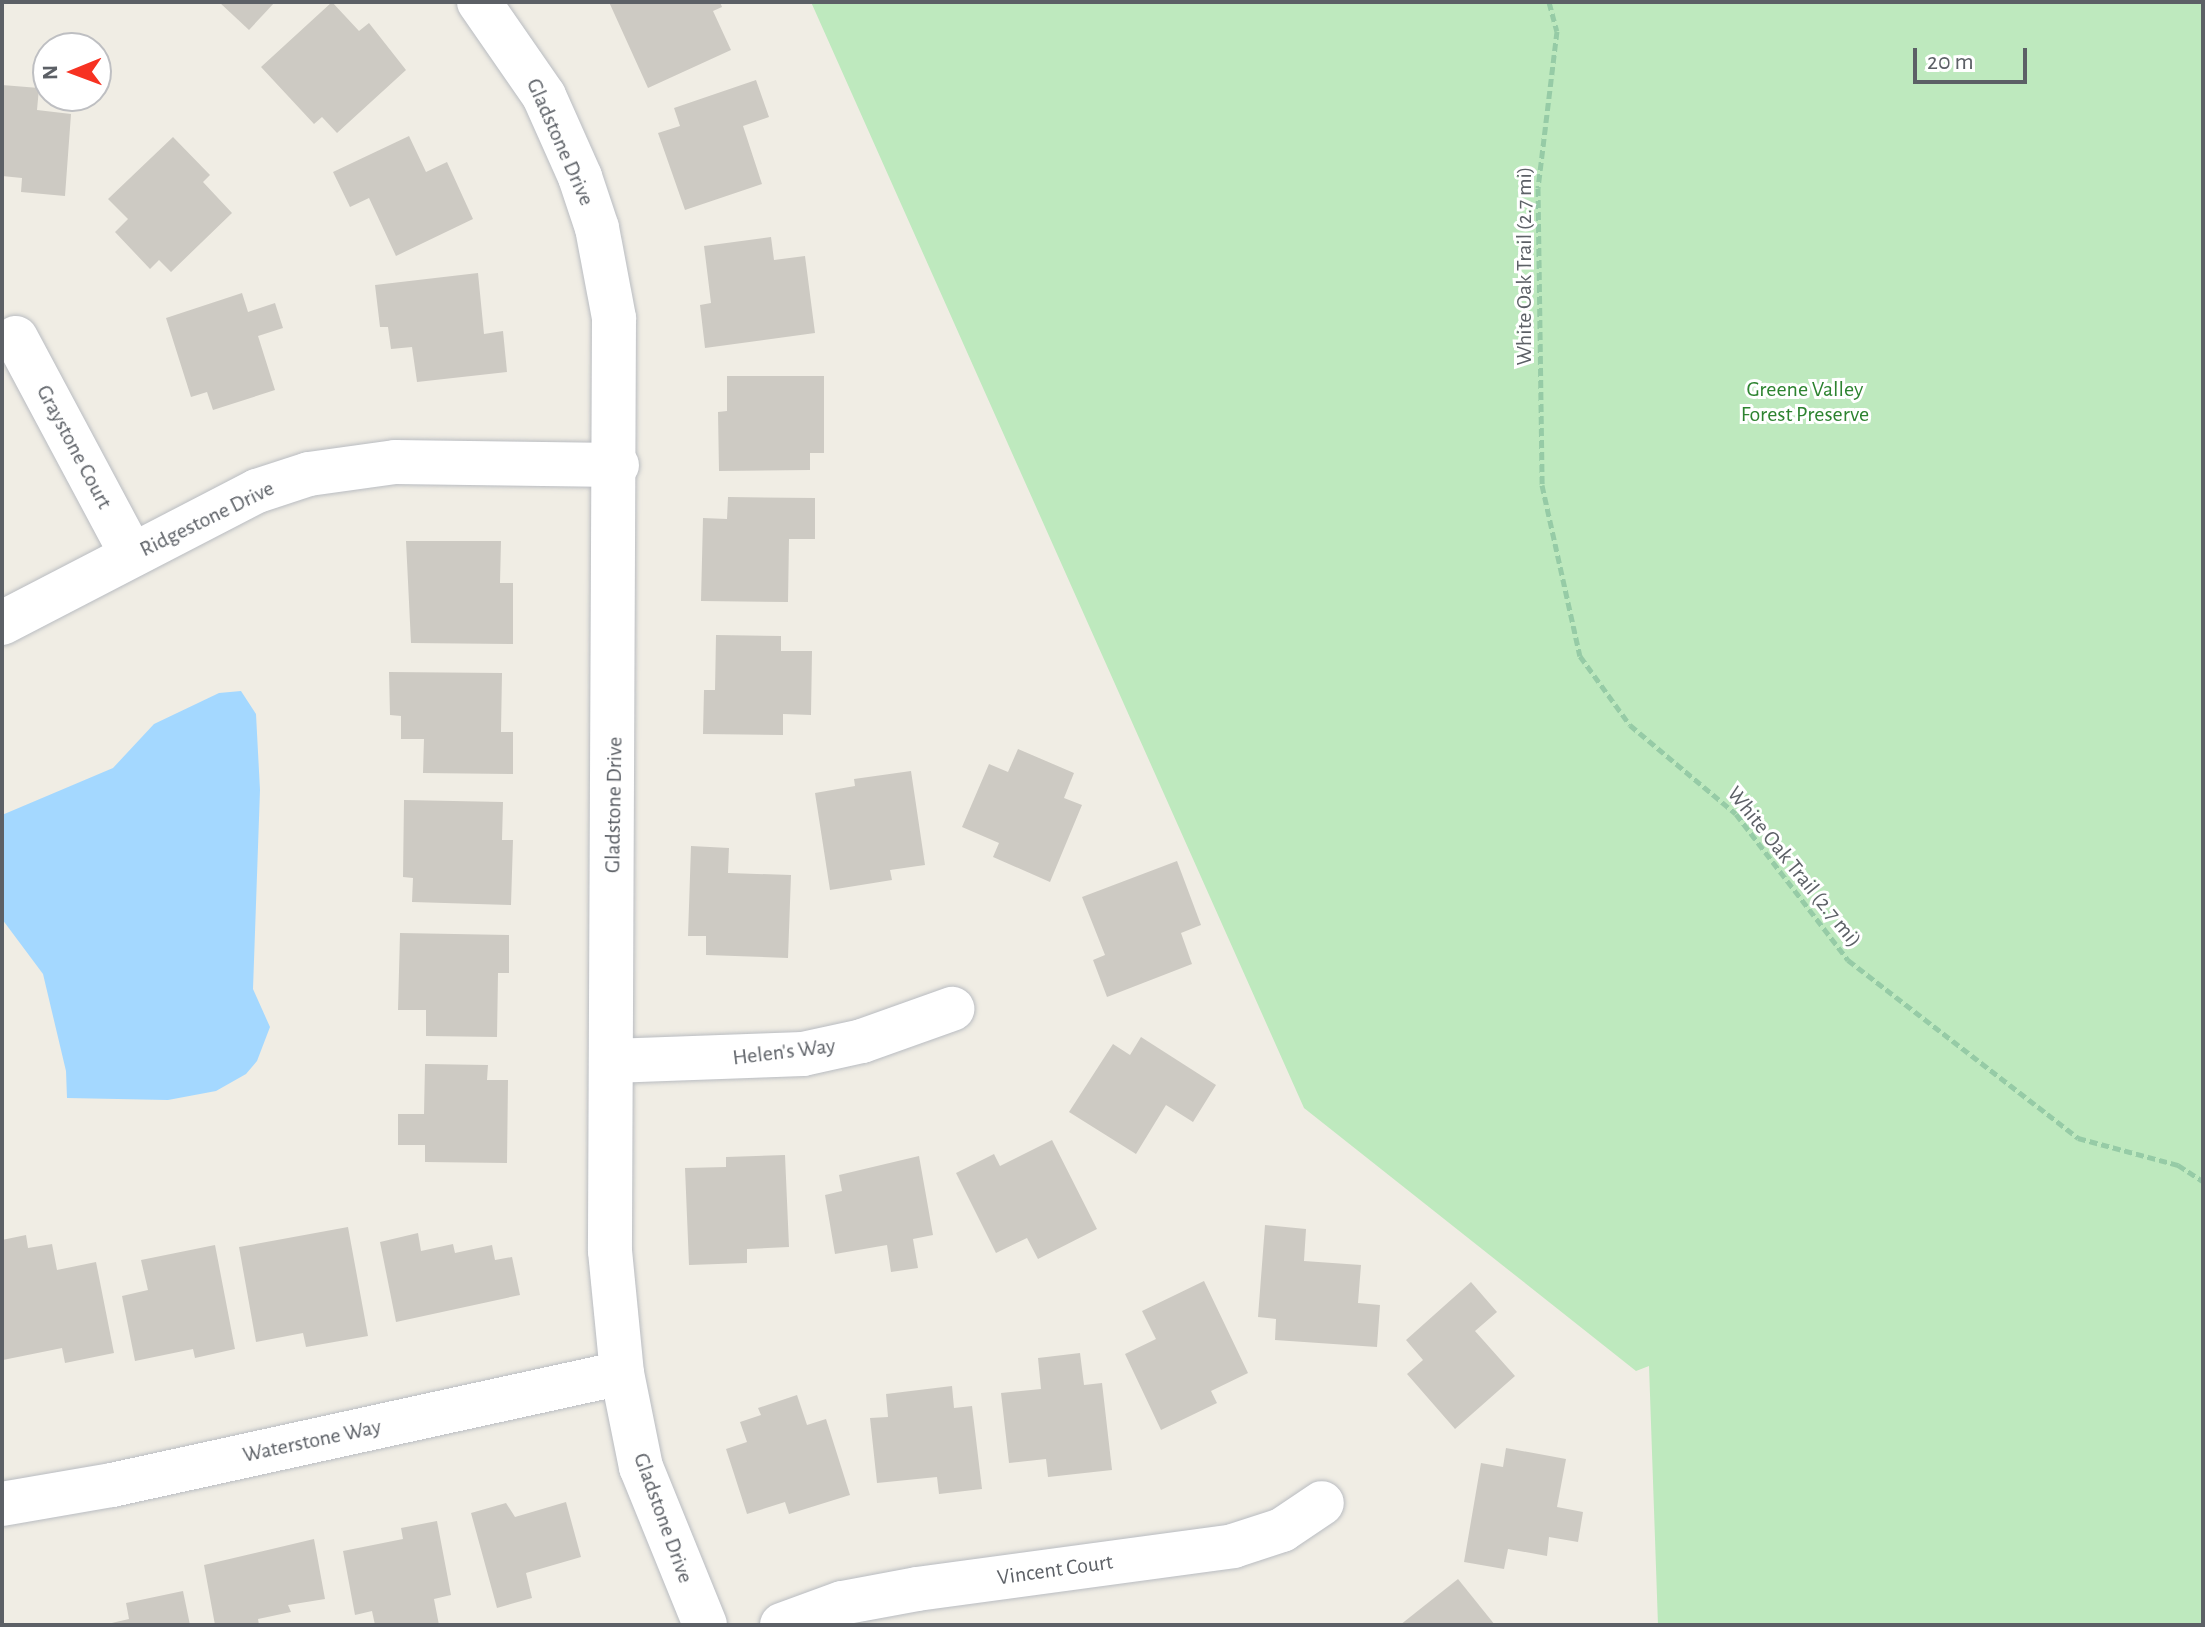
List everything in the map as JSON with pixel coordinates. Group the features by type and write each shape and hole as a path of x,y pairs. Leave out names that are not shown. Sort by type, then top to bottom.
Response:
{"street":[{"name":"Gladstone Drive","path":"479,2 544,96 597,228 614,318 617,465 610,1251 622,1373 641,1467 705,1625"},
{"name":"Graystone Court","path":"16,338 132,555"},
{"name":"Ridgestone Drive","path":"2,623 257,491 322,471 395,462 617,465"},
{"name":"Helen's Way","path":"611,1061 803,1054 862,1041 952,1009"},
{"name":"Waterstone Way","path":"2,1504 128,1482 622,1373"},
{"name":"Vincent Court","path":"782,1625 842,1603 917,1589 1233,1546 1282,1530 1322,1503"}],"path":[{"name":"White Oak Trail (2.7 mi)","path":"1549,2 1557,31 1538,188 1542,485 1580,656 1630,725 1736,814 1848,960 2078,1138 2178,1165 2203,1181"}],"green space":[{"name":"Greene Valley Forest Preserve","path":"811,2 2203,2 2203,1625 1658,1625 1649,1366 1636,1371 1304,1108"}],"water":[{"path":"241,691 256,714 260,790 253,989 270,1027 257,1061 246,1074 216,1091 168,1100 67,1098 66,1071 43,974 2,919 2,815 113,768 154,724 219,693"}],"building":[{"path":"219,2 275,2 249,30"},
{"path":"332,2 359,31 369,23 406,70 337,133 322,117 314,124 261,67"},
{"path":"609,2 720,2 722,7 713,11 731,50 648,88"},
{"path":"756,80 769,117 743,126 762,184 685,210 658,133 680,126 674,108"},
{"path":"2,85 32,87 32,112 71,114 65,196 21,192 22,178 2,176"},
{"path":"409,136 426,172 447,162 473,219 396,256 369,198 350,207 333,172"},
{"path":"173,137 210,175 203,182 232,213 171,272 159,260 150,269 115,232 128,219 108,199"},
{"path":"771,237 774,260 805,256 815,333 705,348 700,305 711,303 704,246"},
{"path":"478,273 484,334 503,331 507,372 417,382 412,347 391,349 388,327 380,327 375,285"},
{"path":"242,293 248,312 275,303 283,328 258,336 275,390 213,410 207,392 191,397 166,318"},
{"path":"727,376 824,376 824,453 810,453 810,470 719,471 718,412 727,411"},
{"path":"728,497 815,498 815,539 789,539 788,602 701,601 703,518 727,519"},
{"path":"406,541 501,541 500,583 513,583 513,644 411,643"},
{"path":"716,635 781,636 781,651 812,651 811,715 783,714 783,735 703,734 704,690 715,690"},
{"path":"389,672 502,673 501,732 513,732 513,774 423,773 424,739 401,739 401,716 390,715"},
{"path":"1018,749 1074,773 1064,798 1082,805 1050,882 993,857 999,843 962,827 989,764 1008,772"},
{"path":"911,771 925,865 890,870 892,880 830,890 815,793 855,786 854,779"},
{"path":"404,800 503,802 502,840 513,840 511,905 412,902 413,878 403,877"},
{"path":"691,846 729,848 728,873 791,875 788,958 706,955 706,936 688,936"},
{"path":"1177,861 1201,925 1181,933 1192,964 1107,997 1093,960 1105,955 1082,897"},
{"path":"400,933 509,935 509,973 498,973 497,1037 426,1036 426,1010 398,1010"},
{"path":"1141,1037 1216,1085 1193,1122 1166,1105 1136,1154 1069,1112 1113,1044 1130,1055"},
{"path":"425,1064 488,1065 487,1080 508,1080 507,1163 425,1162 425,1145 398,1145 398,1114 424,1114"},
{"path":"1052,1140 1097,1229 1038,1259 1027,1238 996,1253 956,1173 994,1154 1000,1166"},
{"path":"785,1155 789,1247 747,1249 747,1263 689,1265 685,1168 726,1167 726,1157"},
{"path":"919,1156 933,1235 913,1239 918,1268 891,1272 887,1245 835,1254 825,1195 842,1191 839,1175"},
{"path":"1265,1225 1306,1229 1304,1261 1361,1265 1358,1303 1380,1305 1377,1347 1275,1340 1276,1319 1258,1317"},
{"path":"348,1227 368,1336 306,1347 303,1333 256,1342 239,1247"},
{"path":"418,1233 421,1251 453,1244 455,1253 492,1245 495,1260 512,1257 520,1295 396,1322 380,1242"},
{"path":"26,1235 28,1248 52,1244 57,1270 96,1262 114,1353 65,1363 62,1348 3,1360 2,1240"},
{"path":"215,1245 235,1349 195,1358 193,1349 135,1361 122,1296 148,1290 141,1260"},
{"path":"1204,1281 1248,1373 1211,1391 1217,1403 1161,1430 1125,1354 1156,1339 1142,1311"},
{"path":"1471,1282 1497,1312 1475,1331 1515,1376 1455,1429 1407,1374 1423,1360 1406,1340"},
{"path":"1080,1353 1084,1385 1102,1383 1112,1470 1048,1477 1046,1459 1009,1463 1001,1393 1041,1389 1038,1358"},
{"path":"952,1386 954,1408 972,1406 982,1489 939,1494 937,1477 877,1483 870,1418 888,1417 886,1394"},
{"path":"797,1395 807,1425 826,1419 850,1495 789,1514 785,1502 747,1514 726,1449 747,1442 740,1422 761,1415 758,1408"},
{"path":"1506,1448 1566,1459 1557,1507 1583,1512 1578,1542 1549,1537 1547,1556 1508,1549 1504,1569 1464,1562 1481,1463 1503,1467"},
{"path":"566,1502 581,1557 526,1573 532,1598 497,1608 471,1513 506,1503 515,1517"},
{"path":"437,1521 451,1595 434,1599 439,1625 375,1625 372,1611 355,1615 343,1551 403,1539 401,1528"},
{"path":"314,1539 325,1599 288,1605 291,1612 258,1619 259,1625 215,1625 204,1565"},
{"path":"1458,1579 1495,1625 1400,1625"},
{"path":"183,1591 190,1625 103,1625 129,1619 126,1603"}]}
